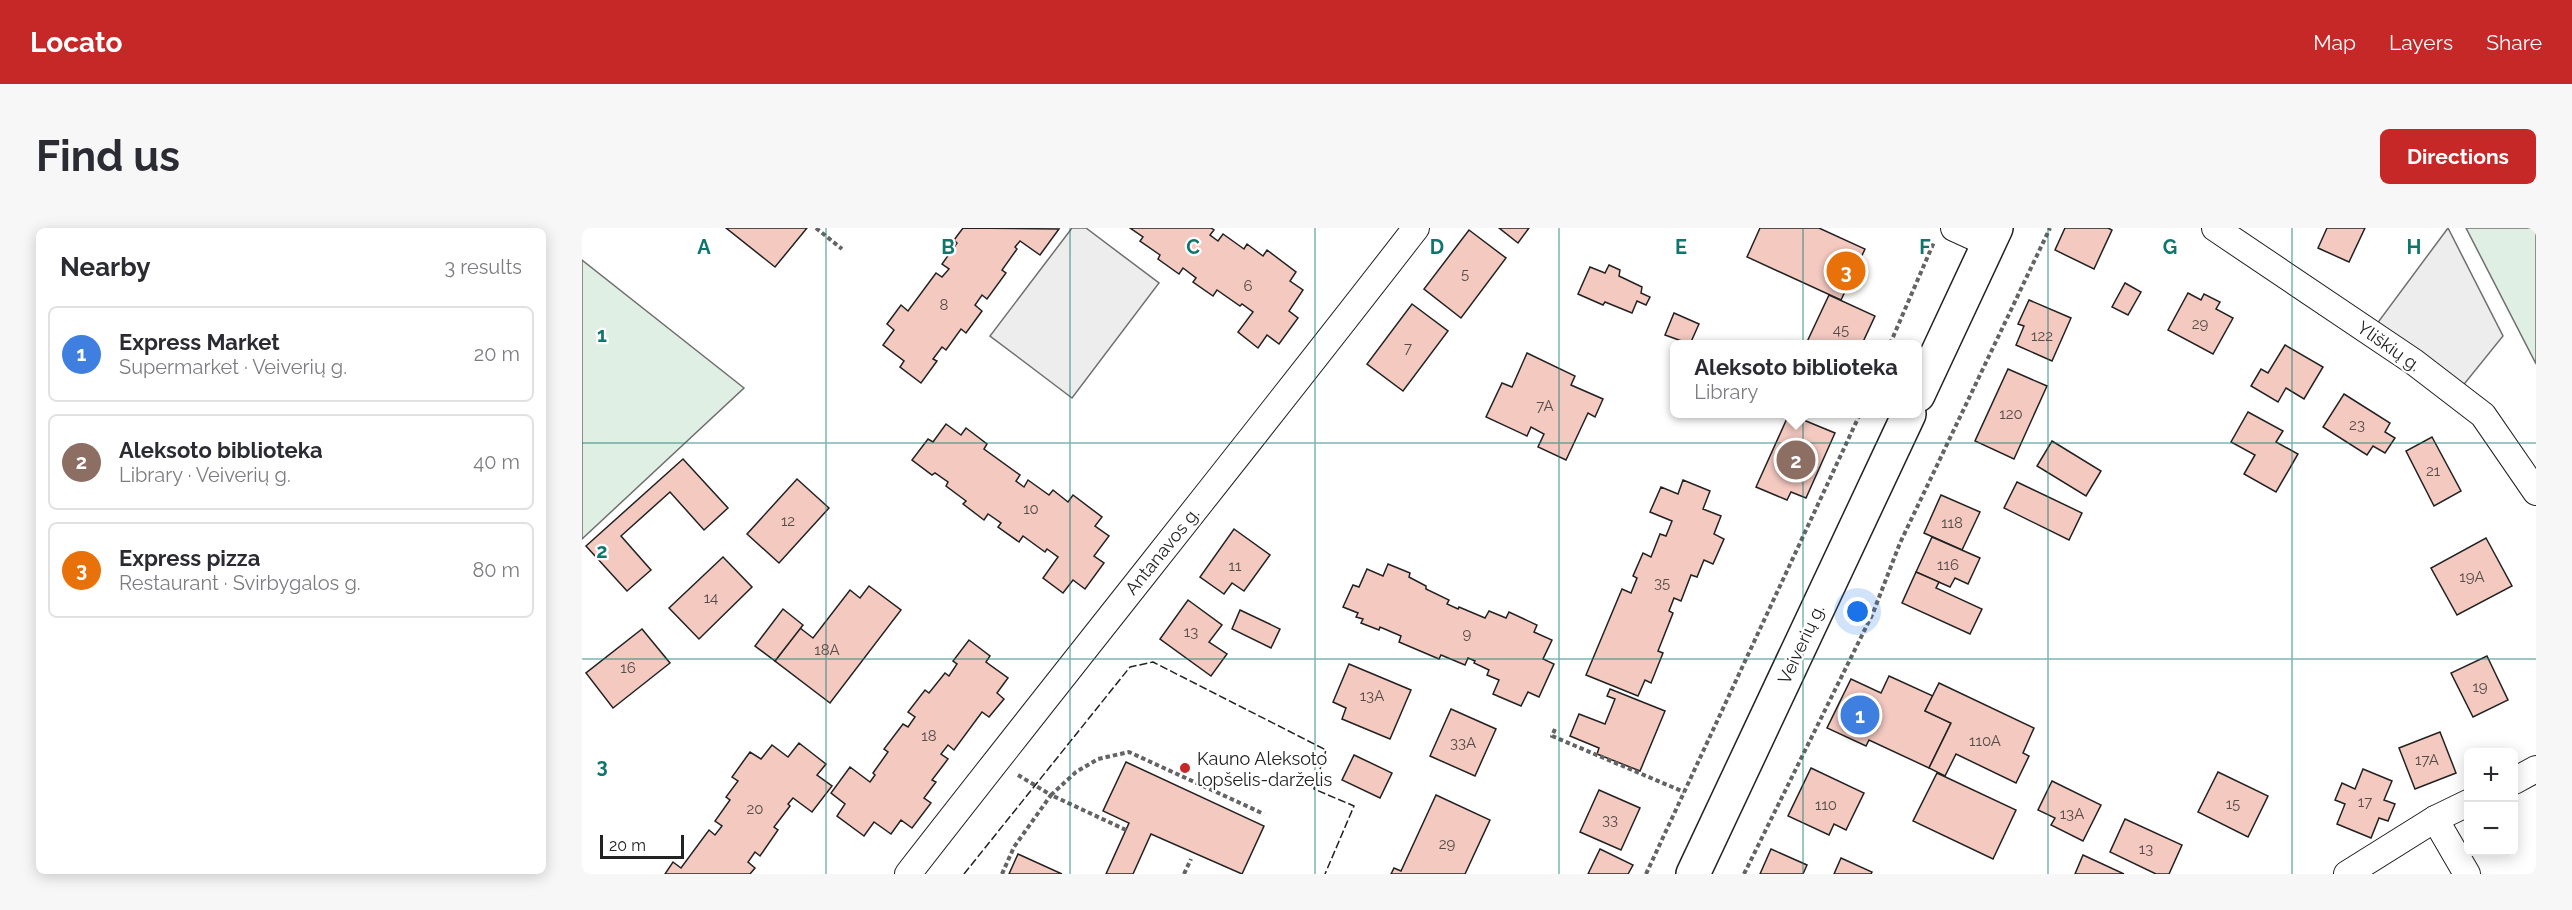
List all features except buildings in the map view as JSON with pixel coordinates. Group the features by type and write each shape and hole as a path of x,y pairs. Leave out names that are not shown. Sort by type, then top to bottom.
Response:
{"main road":[{"path":"1922,384 1992,236"},
{"name":"Veiverių g.","path":"1693,874 1907,418"}],"street":[{"name":"Antanavos g.","path":"908,874 1416,228"},
{"name":"Yliškių g.","path":"2215,228 2414,362 2483,415 2536,492"},
{"path":"1945,233 1992,236"},
{"path":"2518,779 2536,769"},
{"path":"2347,874 2435,819 2464,805"},
{"path":"2435,819 2467,874"}],"path":[{"path":"816,228 842,249"},
{"path":"1744,874 1873,613 1900,543 2050,228"},
{"path":"1892,340 1945,233"},
{"path":"1646,874 1858,418"},
{"path":"1555,729 1552,736 1684,792"},
{"path":"1002,874 1014,847 1051,795 1076,772 1098,759 1129,752 1264,814"},
{"path":"1018,776 1051,795 1126,830"},
{"path":"1184,874 1191,860"}],"green space":[{"path":"2466,228 2536,228 2536,364"},
{"path":"582,260 744,388 582,539"}],"shaded area":[{"path":"1072,228 1086,228 1159,283 1072,398 990,336"},
{"path":"2448,228 2503,336 2461,388 2376,325"}],"fence":[{"path":"964,874 1130,667 1153,662 1326,750 1314,789 1354,806 1325,874"}],"place":[{"name":"Express pizza","path":"1846,271"},
{"name":"Aleksoto biblioteka","path":"1796,460"},
{"name":"Express Market","path":"1860,715"},
{"name":"Kauno Aleksoto lopšelis-darželis","path":"1185,768"}]}
